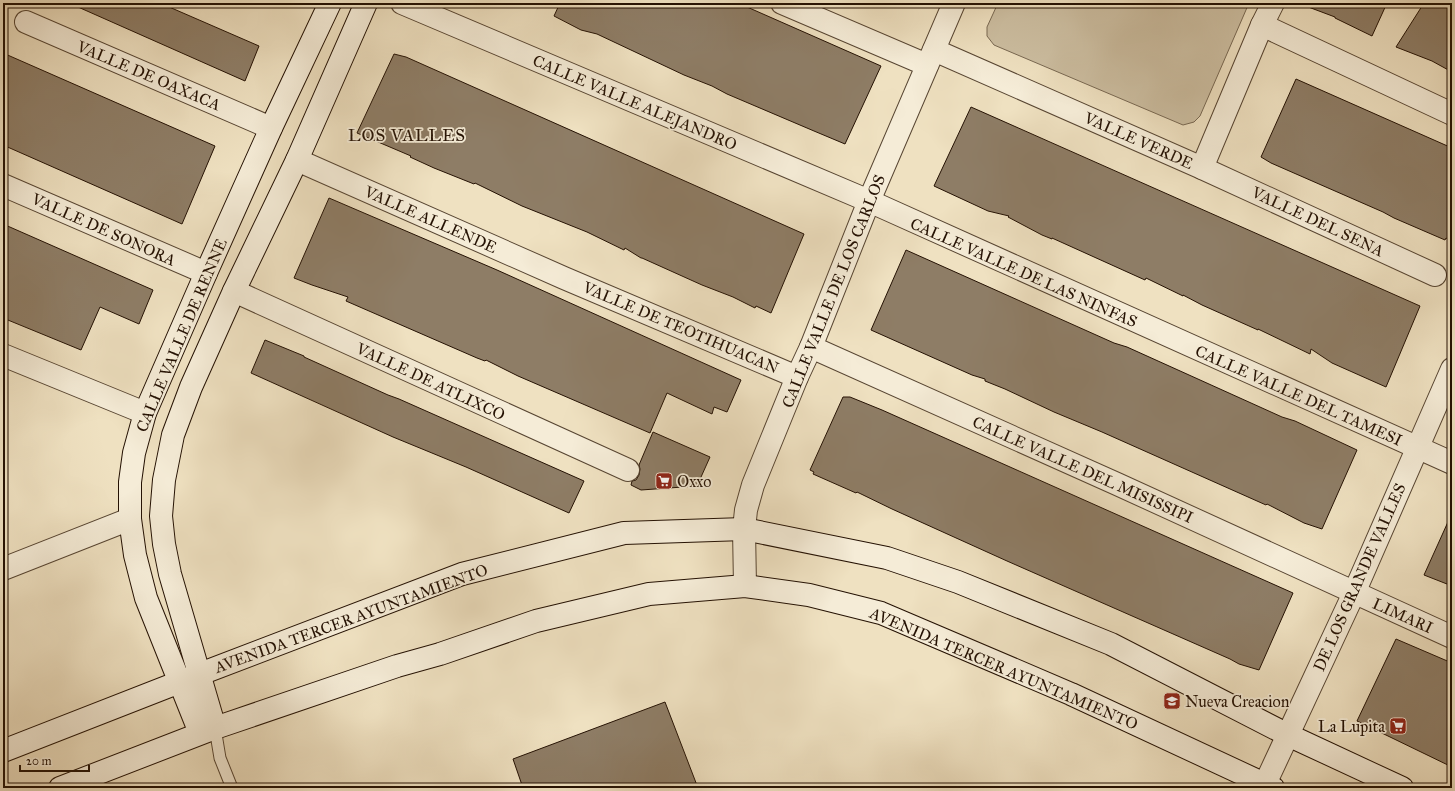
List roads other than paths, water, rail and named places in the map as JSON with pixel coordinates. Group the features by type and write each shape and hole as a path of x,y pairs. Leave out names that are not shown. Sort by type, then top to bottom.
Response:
{"street":[{"name":"CALLE VALLE DE RENNE","path":"208,731 180,682 160,636 146,598 135,555 130,519 130,482 134,453 145,413 271,128 330,3"},
{"name":"CALLE VALLE DE RENNE","path":"208,731 200,674 170,574 164,544 161,516 164,480 173,435 191,387 234,291 297,160 366,3"},
{"name":"CALLE VALLE ALEJANDRO","path":"402,3 869,201"},
{"name":"VALLE VERDE","path":"782,3 930,58 1202,168 1262,25 1273,3"},
{"name":"CALLE VALLE DE LOS CARLOS","path":"745,586 744,529 746,510 753,485 797,377 811,347 869,201 954,3"},
{"name":"VALLE DE OAXACA","path":"26,22 271,128"},
{"path":"1262,25 1452,114"},
{"name":"VALLE ALLENDE","path":"297,160 564,278"},
{"name":"VALLE DEL SENA","path":"1202,168 1435,275"},
{"name":"VALLE DE SONORA","path":"3,185 206,273"},
{"name":"CALLE VALLE DE LAS NINFAS","path":"869,201 1180,342"},
{"name":"VALLE DE TEOTIHUACAN","path":"564,278 797,377"},
{"name":"VALLE DE ATLIXCO","path":"234,291 628,470"},
{"name":"CALLE VALLE DEL TAMESI","path":"1180,342 1452,463"},
{"name":"CALLE VALLE DEL MISISSIPI","path":"811,347 1118,484 1354,593"},
{"path":"3,356 145,413"},
{"name":"DE LOS GRANDE VALLES","path":"1268,787 1288,735 1354,593 1452,369"},
{"path":"3,569 130,519"},
{"name":"AVENIDA TERCER AYUNTAMIENTO","path":"3,751 462,574 624,533 744,529 887,558 958,582 1111,644 1288,735 1402,788"},
{"name":"AVENIDA TERCER AYUNTAMIENTO","path":"60,788 208,731 397,666 440,654 536,622 649,594 745,586 809,595 881,613 1071,694 1268,787"},
{"name":"LIMARI","path":"1354,593 1452,637"}],"lane":[{"path":"208,731 220,758"},
{"path":"208,731 232,788"}],"place":[{"name":"Oxxo","path":"664,481"},
{"name":"Nueva Creacion","path":"1172,701"},
{"name":"La Lupita","path":"1398,726"}],"district":[{"name":"LOS VALLES","path":"407,135"}]}
